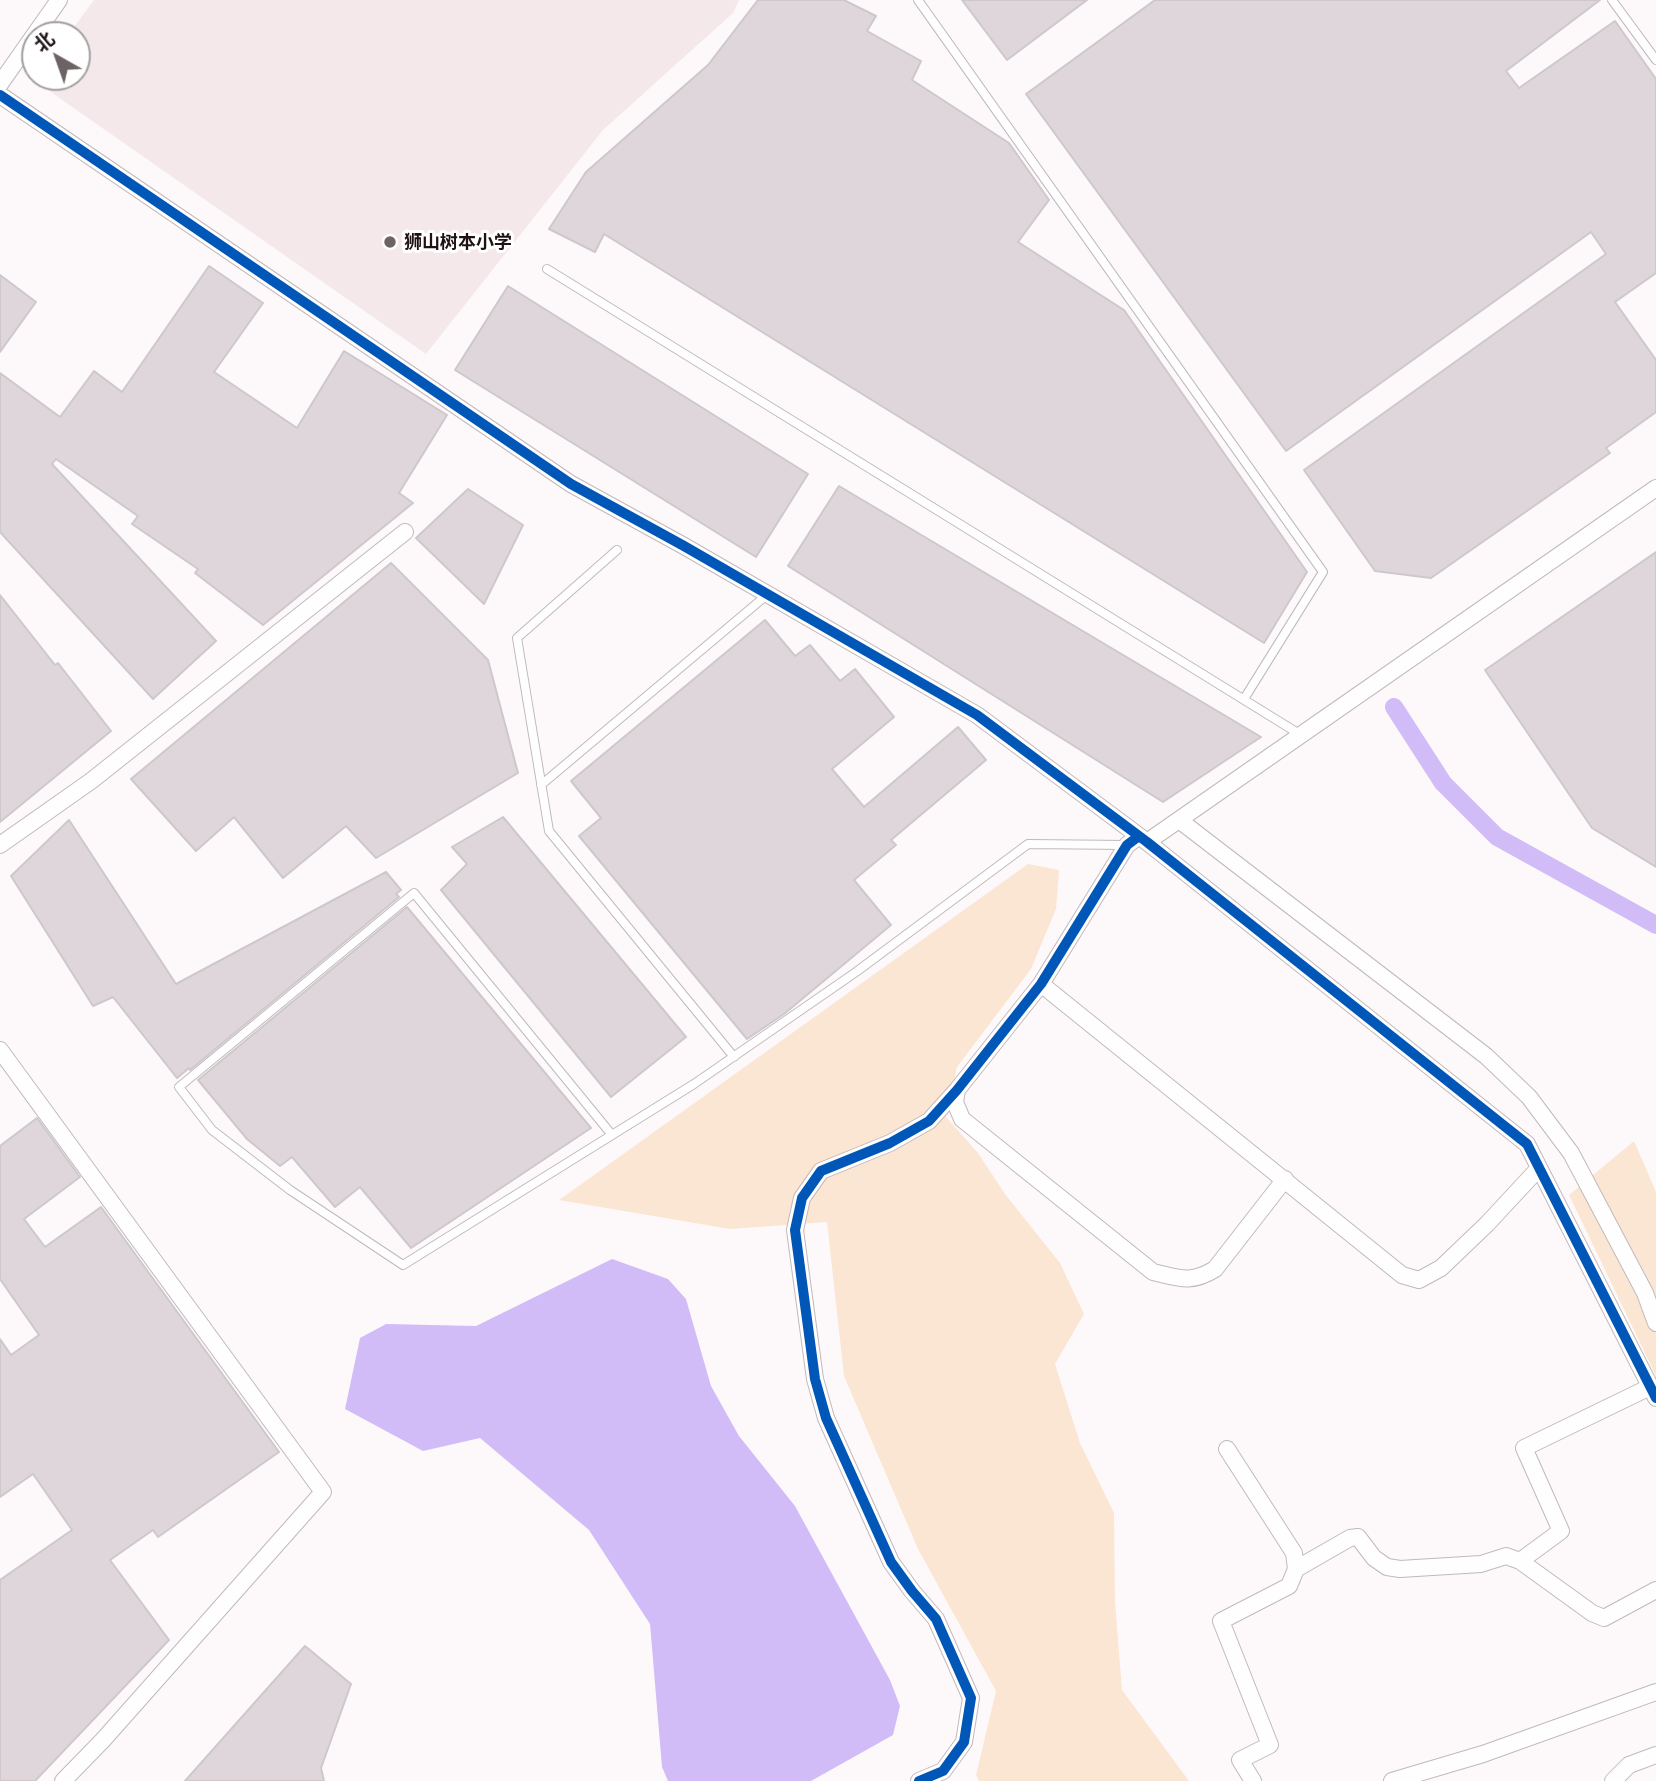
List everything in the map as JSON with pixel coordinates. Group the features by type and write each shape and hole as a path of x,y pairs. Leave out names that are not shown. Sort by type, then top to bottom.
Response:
{"street":[{"path":"0,84 59,0"},
{"path":"0,95 571,484 977,715 1527,1144 1653,1393 1524,1448 1561,1531 1520,1561"},
{"path":"919,1781 943,1770 964,1742 971,1698 936,1619 891,1562 826,1418 815,1379 795,1230 802,1198 821,1171 890,1143 929,1121 1041,984 1138,841 1179,820 1656,488"},
{"path":"0,845 91,781 405,532"},
{"path":"1179,820 1486,1056 1529,1097 1571,1153 1644,1293 1656,1323"},
{"path":"1041,984 1402,1275 1419,1280 1441,1268 1488,1224 1539,1168"},
{"path":"0,1050 323,1492 103,1740 63,1781"},
{"path":"957,1090 956,1101 962,1119 1153,1272 1181,1279 1201,1278 1215,1269 1285,1179"},
{"path":"1227,1449 1294,1553 1296,1569 1289,1586 1221,1621 1270,1745 1240,1760 1253,1781"},
{"path":"1296,1569 1350,1538 1358,1537 1374,1558 1387,1567 1400,1569 1481,1564 1506,1556 1520,1561 1592,1614 1604,1618 1656,1590"},
{"path":"1392,1781 1483,1754 1656,1692"},
{"path":"1613,1781 1629,1765 1656,1755"}],"lane":[{"path":"918,0 1323,572 1244,699"},
{"path":"1612,0 1656,60"},
{"path":"547,269 1301,735"},
{"path":"617,550 517,638 548,831 734,1057"},
{"path":"541,785 768,594"},
{"path":"611,1135 414,893 179,1087 212,1130 290,1190 403,1265 694,1084 856,972 1028,844 1138,841"}],"shaded area":[{"name":"狮山树本小学","path":"94,0 739,0 733,13 603,130 426,354 49,91 91,91 91,21 78,21"},
{"path":"1028,864 1059,870 1056,909 1031,969 957,1067 946,1117 978,1153 1005,1194 1060,1263 1084,1314 1055,1364 1080,1443 1114,1513 1115,1602 1122,1690 1189,1781 979,1781 976,1775 996,1691 918,1549 844,1376 827,1222 730,1229 559,1200"},
{"path":"1634,1141 1656,1192 1656,1376 1569,1195"},
{"path":"612,1259 668,1279 686,1299 711,1386 739,1436 795,1506 890,1680 900,1706 893,1735 811,1781 668,1781 662,1767 650,1624 589,1530 480,1438 423,1451 345,1409 360,1338 386,1324 476,1326"}],"building":[{"path":"758,0 844,0 876,16 867,31 921,61 912,80 1009,143 1049,200 1018,242 1124,310 1307,572 1264,643 604,234 595,252 549,229 586,172 708,65"},
{"path":"962,0 1087,0 1007,60"},
{"path":"1155,0 1600,0 1506,71 1519,88 1615,21 1656,79 1656,273 1615,302 1656,360 1656,412 1606,448 1610,453 1431,578 1375,571 1304,470 1606,254 1591,232 1286,451 1026,94"},
{"path":"209,266 263,303 214,372 297,428 344,351 447,415 399,493 413,503 263,625 195,573 198,569 132,524 138,516 56,459 52,464 216,641 153,699 0,532 0,373 60,417 94,371 122,392"},
{"path":"0,275 36,302 0,352"},
{"path":"508,286 808,474 756,557 455,370"},
{"path":"839,486 1261,737 1163,802 788,566"},
{"path":"468,489 523,525 484,604 416,538"},
{"path":"1656,552 1656,867 1592,828 1485,670"},
{"path":"391,563 488,660 518,773 376,858 346,826 283,878 234,817 196,851 131,779"},
{"path":"0,595 111,731 0,822"},
{"path":"765,620 795,656 810,645 840,681 855,669 894,717 832,769 864,807 958,727 986,760 891,840 896,845 854,880 891,925 784,1014 747,1039 579,836 601,818 571,781"},
{"path":"503,817 686,1037 611,1097 441,890 467,864 452,847"},
{"path":"69,820 176,984 386,872 401,890 396,894 399,897 177,1078 113,997 93,1006 11,876"},
{"path":"407,907 591,1128 411,1248 360,1187 335,1207 292,1157 280,1166 247,1139 198,1080"},
{"path":"37,1118 80,1177 24,1219 45,1247 101,1207 279,1452 158,1537 153,1530 110,1560 169,1640 35,1781 0,1781 0,1580 72,1530 33,1474 0,1497 0,1339 11,1355 39,1335 0,1279 0,1146"},
{"path":"305,1646 351,1684 321,1768 324,1781 185,1781"}],"waterway":[{"path":"1394,707 1443,783 1497,837 1656,925"}],"cycle path":[{"path":"0,95 571,484 977,715 1147,842 1527,1144 1656,1398"},
{"path":"919,1781 943,1771 964,1742 971,1698 936,1619 891,1562 826,1418 815,1379 795,1230 802,1198 821,1171 890,1143 929,1121 1041,984 1127,845 1139,836"}],"place":[{"name":"狮山树本小学","path":"390,242"}]}
